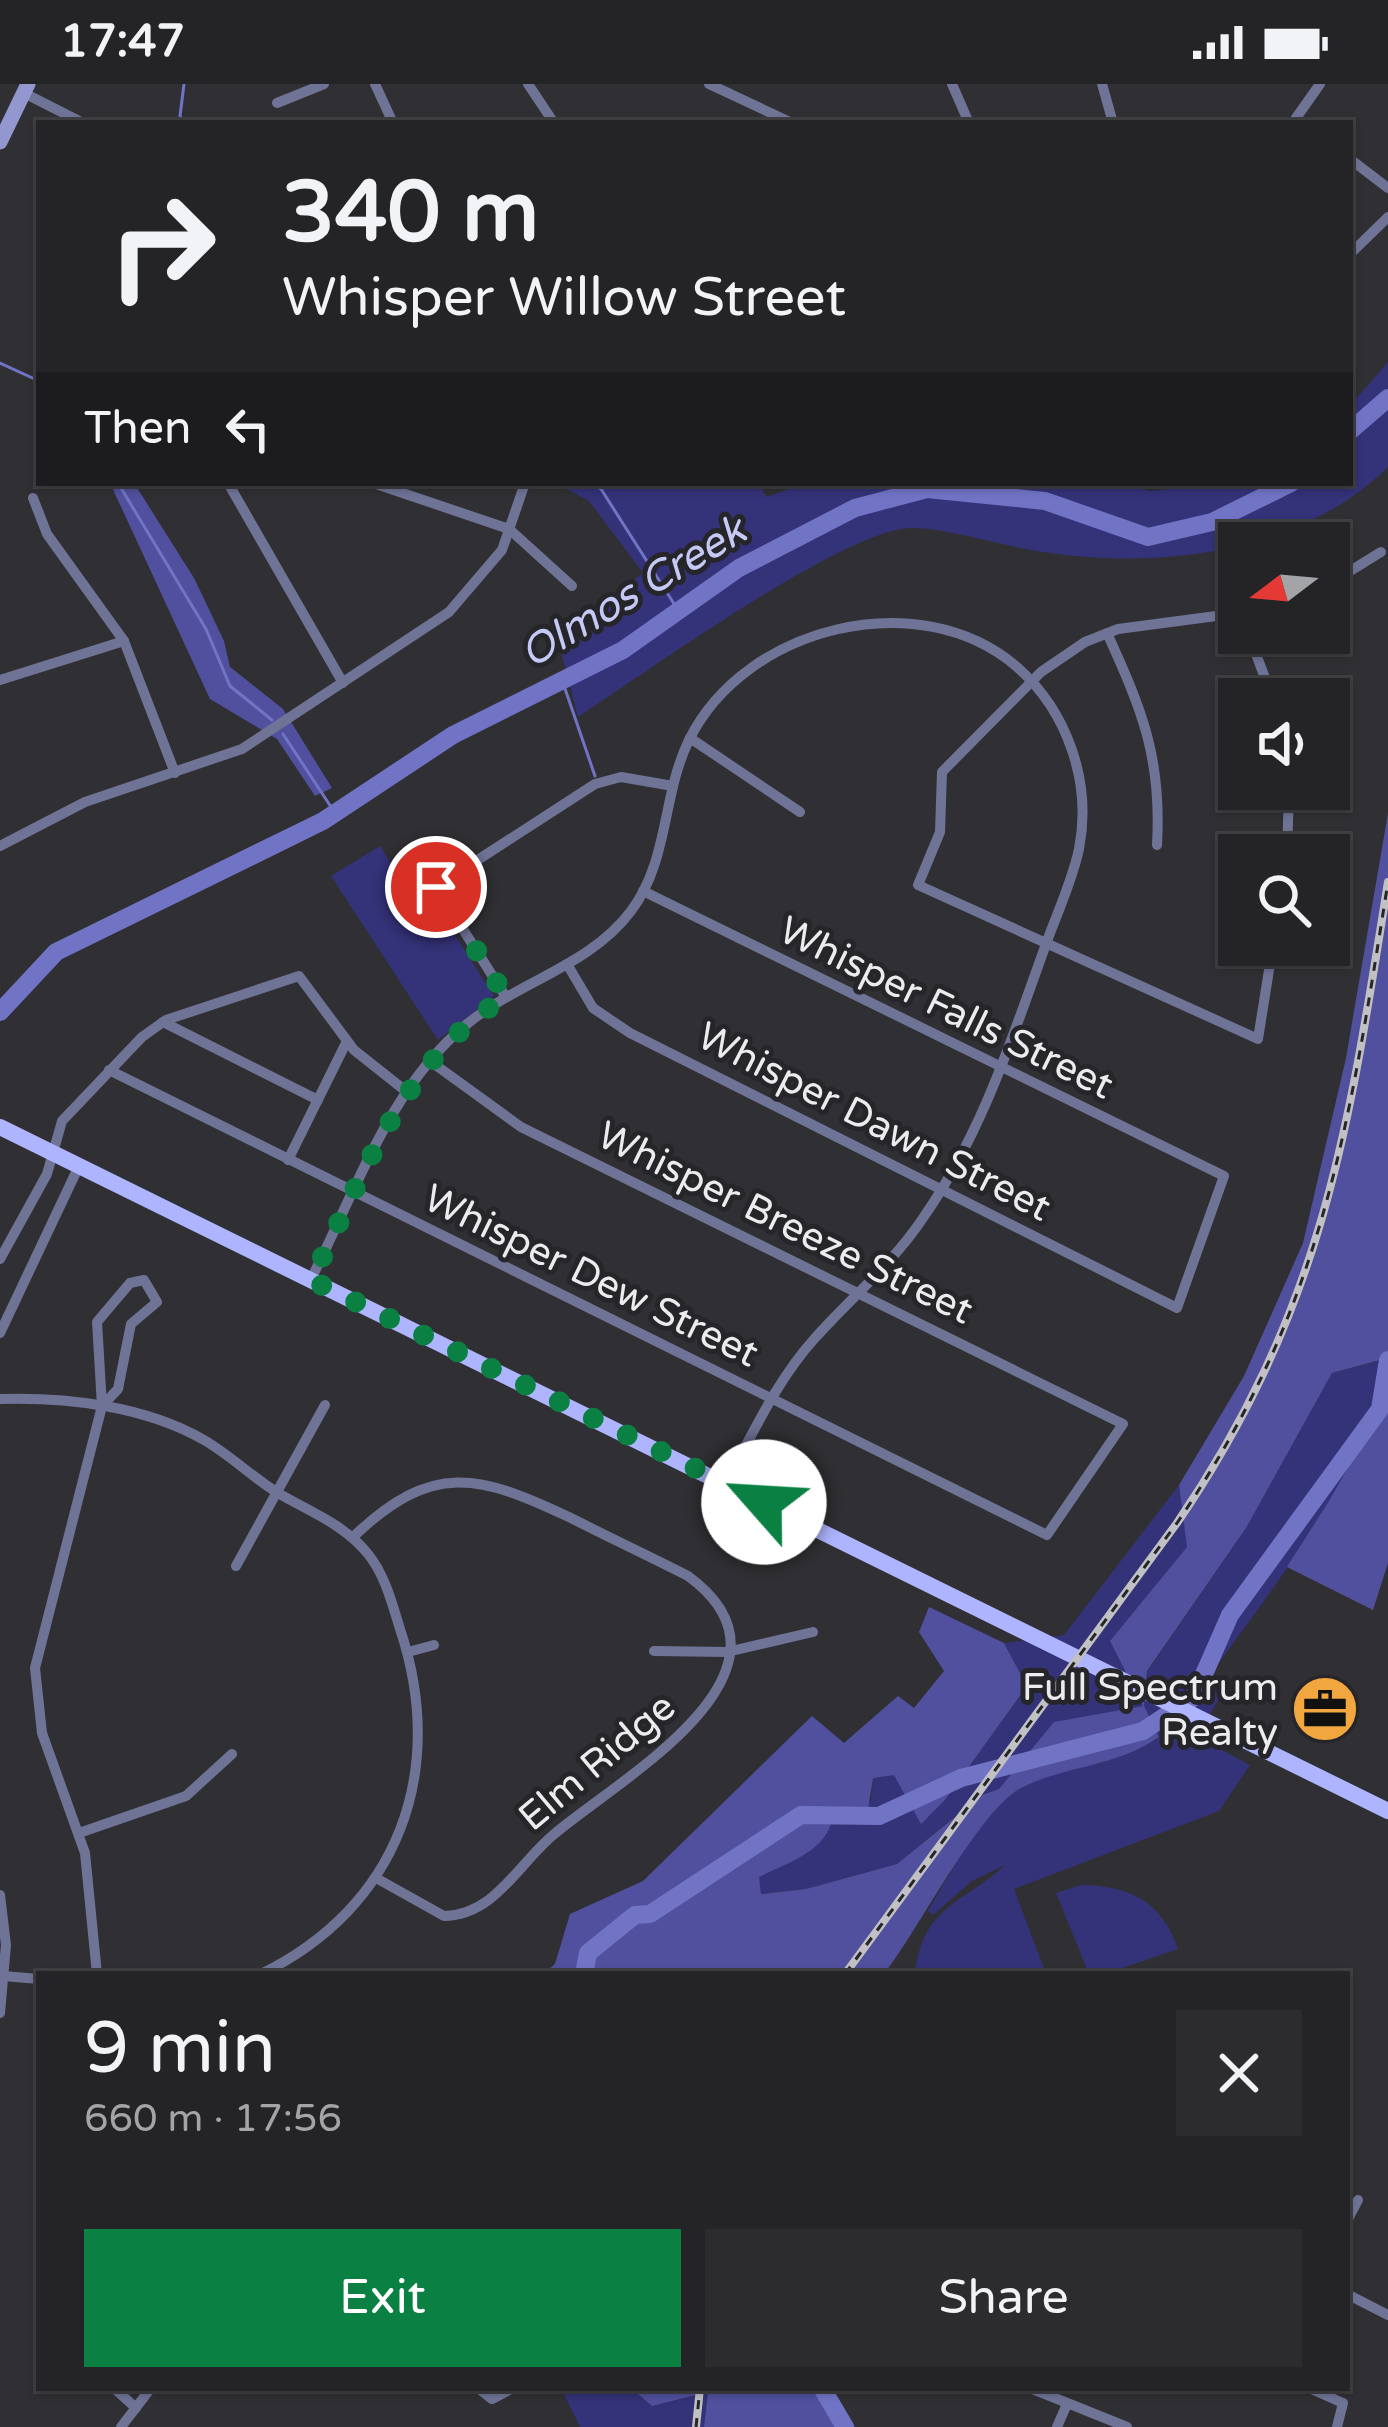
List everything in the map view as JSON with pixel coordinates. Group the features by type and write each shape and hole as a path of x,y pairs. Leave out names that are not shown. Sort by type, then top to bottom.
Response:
{"main road":[{"path":"0,142 26,88"},
{"path":"0,1127 1388,1811"}],"street":[{"path":"277,103 324,84"},
{"path":"375,84 393,120"},
{"path":"528,84 552,120"},
{"path":"709,84 786,120"},
{"path":"952,84 968,120"},
{"path":"1102,84 1112,120"},
{"path":"1300,120 1320,84"},
{"path":"26,88 78,120"},
{"path":"1353,161 1388,188"},
{"path":"1353,251 1388,217"},
{"path":"229,486 343,682"},
{"path":"383,486 509,530 572,586"},
{"path":"0,846 85,802 242,749 343,682 471,592 490,569 524,486"},
{"path":"33,498 47,534 124,641 175,773"},
{"path":"1350,571 1381,553"},
{"path":"1218,616 1107,633 1069,651 1031,682 942,772 940,832 918,885 1258,1039 1270,966"},
{"path":"311,1280 407,1092 430,1061 463,1027 609,935 644,891 658,857 673,786 690,738 719,697 749,670 803,641 850,628 904,622 946,627 1006,658 1055,714 1072,750 1082,809 1079,849 1003,1072 976,1135 923,1218 813,1340 771,1399 726,1483"},
{"path":"1107,633 1151,738 1160,794 1157,844"},
{"path":"0,680 124,641"},
{"path":"690,738 800,812"},
{"path":"506,997 436,887 595,784 621,777 673,786"},
{"name":"Whisper Falls Street","path":"644,891 1003,1072 1224,1176 1177,1308"},
{"name":"Whisper Dawn Street","path":"567,964 592,1008 630,1033 1177,1308"},
{"path":"0,1259 31,1208 62,1121 163,1022 299,976 347,1041 407,1092"},
{"path":"163,1022 318,1100"},
{"path":"288,1160 347,1041"},
{"name":"Whisper Breeze Street","path":"430,1061 521,1126 1123,1424 1047,1534"},
{"name":"Whisper Dew Street","path":"109,1070 1047,1534"},
{"path":"0,1333 77,1168"},
{"path":"31,1208 52,1218"},
{"path":"97,1971 93,1900 79,1833 42,1733 35,1668 102,1406 97,1322 138,1280 152,1287 154,1308 130,1324 118,1389 102,1406"},
{"path":"113,1306 130,1324"},
{"path":"1,1398 102,1406 183,1429 353,1537 378,1568 408,1652 417,1708 415,1771 400,1832 376,1878 326,1935 266,1971"},
{"path":"236,1566 325,1405"},
{"path":"353,1537 408,1493 458,1480 496,1484 688,1576 721,1612 728,1652"},
{"path":"654,1651 728,1652 813,1632"},
{"path":"408,1652 434,1645"},
{"name":"Elm Ridge","path":"455,1916 485,1905 552,1835 685,1735 717,1686 728,1652"},
{"path":"79,1833 186,1796 232,1754"},
{"path":"376,1878 429,1912 455,1916 458,1934"},
{"path":"0,1895 0,2013"},
{"path":"3,1976 36,1979"},
{"path":"1350,2215 1358,2200"},
{"path":"1350,2296 1388,2315"},
{"path":"117,2391 136,2408"},
{"path":"121,2427 149,2391"},
{"path":"482,2391 492,2399 507,2391"},
{"path":"1037,2391 1127,2427"},
{"path":"1316,2391 1343,2403 1337,2427"},
{"path":"1057,2427 1067,2404"}],"shaded area":[{"path":"1388,362 1388,467 1308,522 1218,522 1218,550 1129,559 1037,551 924,528 880,535 793,577 578,717 557,636 643,573 589,501 562,486 760,486 766,497 797,486 1127,486 1151,491 1199,486 1353,486 1353,403"},
{"path":"111,486 136,486 194,578 224,641 230,667 283,709 332,788 315,796 277,739 210,699"},
{"path":"1388,813 1388,1563 1373,1610 1287,1567 1363,1439 1380,1384 1380,1360 1332,1373 1246,1528 1147,1671 1144,1706 1159,1737 1126,1754 1038,1780 1004,1801 968,1845 886,1971 547,1971 555,1964 570,1914 643,1881 812,1716 844,1743 898,1696 914,1708 944,1671 919,1632 929,1607 1004,1643 1027,1686 945,1800 921,1824 894,1775 873,1778 866,1823 831,1824 810,1851 759,1877 761,1894 806,1889 897,1864 982,1795 999,1789 1054,1722 1143,1706 1110,1641 1187,1547 1179,1485 1244,1376 1303,1243 1346,1058"},
{"path":"380,846 410,895 424,887 494,996 438,1040 331,876"},
{"path":"1381,1360 1377,1396 1363,1436 1317,1522 1212,1672 1212,1687 1220,1697 1197,1737 1250,1765 1219,1811 1014,1889 1045,1971 916,1971 936,1919 1005,1865 972,1881 933,1915 928,1911 979,1829 1018,1790 1051,1775 1124,1755 1158,1738 1143,1706 1054,1723 999,1789 981,1795 897,1864 806,1889 761,1894 758,1877 808,1853 831,1824 871,1801 873,1778 894,1774 921,1823 945,1800 1027,1686 1004,1643 1064,1635 1179,1485 1188,1547 1110,1641 1144,1704 1147,1672 1246,1528 1332,1373"},
{"path":"1081,1885 1129,1893 1163,1919 1178,1949 1114,1971 1088,1971 1056,1893"},
{"path":"562,2391 634,2391 652,2406 708,2392 704,2427 580,2427"},
{"path":"634,2391 832,2391 855,2427 704,2427 708,2392 652,2406"}],"waterway":[{"path":"182,120 184,84"},
{"path":"0,363 36,380"},
{"name":"Olmos Creek","path":"1353,428 1388,398"},
{"path":"120,486 206,629 230,686 272,720"},
{"path":"596,486 678,610"},
{"name":"Olmos Creek","path":"0,1012 56,952 323,821 453,735 623,650 739,568 855,508 927,489 1045,501 1148,537 1212,522 1285,486"},
{"path":"562,680 595,776"},
{"path":"283,734 335,813"},
{"path":"585,1971 588,1953 635,1915 650,1914 801,1815 879,1816 961,1778 1143,1731 1194,1697 1230,1615 1380,1409 1388,1360"},
{"path":"824,2391 845,2427"}],"railway":[{"path":"847,1971 1177,1523 1227,1444 1266,1367 1323,1215 1359,1057 1388,882"},
{"path":"696,2427 700,2391"}],"place":[{"name":"Full Spectrum Realty","path":"1325,1709"}],"route":[{"path":"436,887 506,997 463,1027 420,1072 391,1119 311,1280 764,1502"}]}
